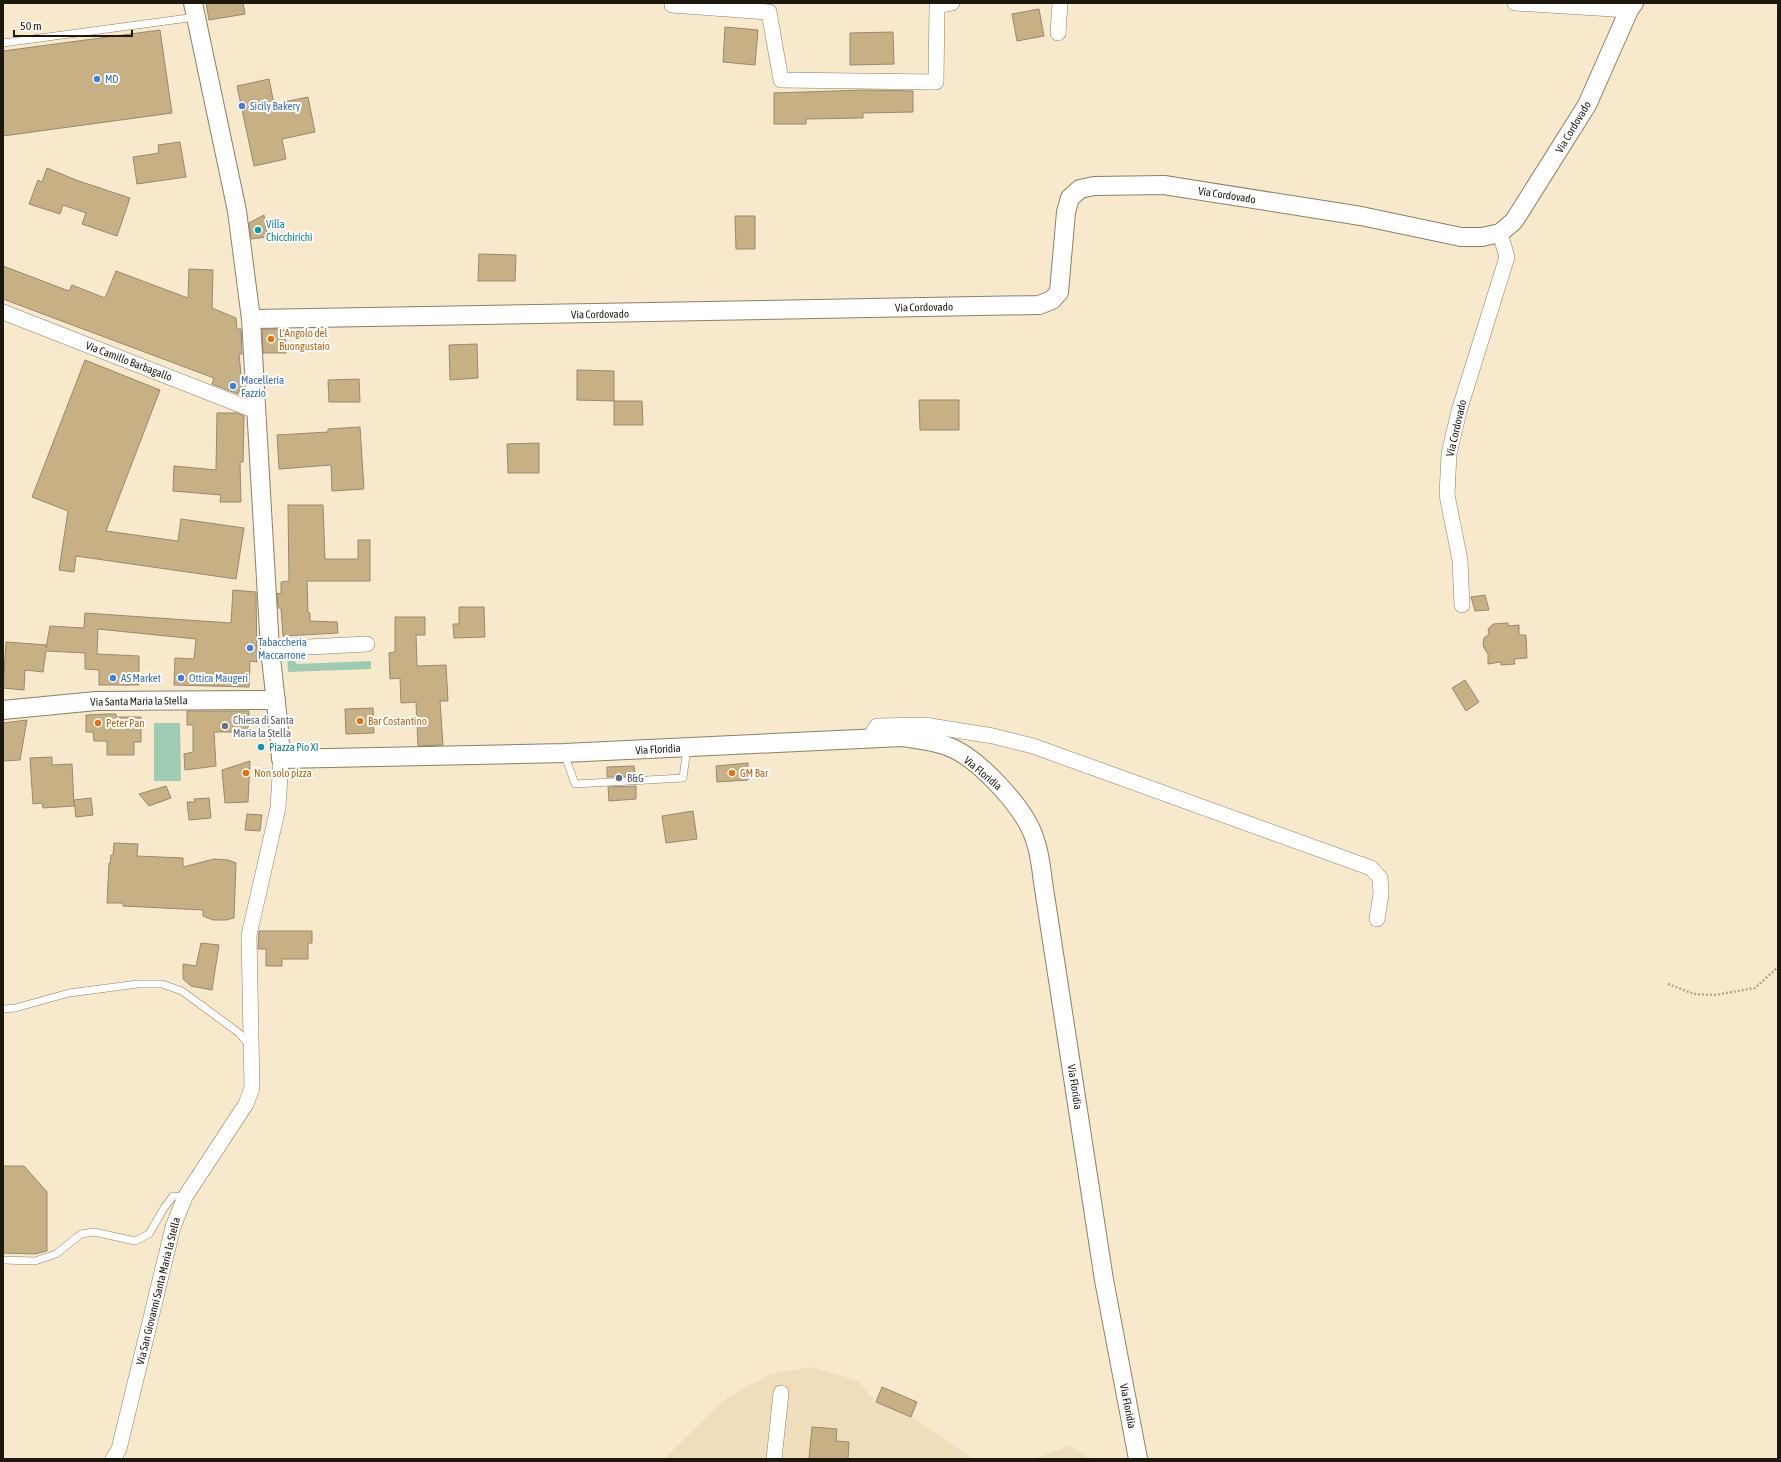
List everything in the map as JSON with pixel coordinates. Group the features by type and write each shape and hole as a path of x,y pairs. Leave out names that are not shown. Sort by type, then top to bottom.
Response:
{"street":[{"path":"672,5 769,12 781,80 936,82 937,6 952,3"},
{"path":"1058,33 1060,3"},
{"name":"Via Cordovado","path":"251,319 1039,305 1052,300 1059,292 1066,212 1070,198 1080,189 1094,186 1164,186 1361,216 1461,237 1482,237 1500,233 1514,221 1587,105 1632,7 1514,3"},
{"path":"194,10 237,211 251,319 270,649 281,759"},
{"name":"Via Cordovado","path":"1462,605 1460,560 1447,495 1449,454 1459,411 1506,257 1500,233"},
{"name":"Via Camillo Barbagallo","path":"3,312 256,410"},
{"path":"270,649 367,644"},
{"name":"Via Santa Maria la Stella","path":"3,710 96,701 276,700"},
{"path":"870,737 877,726 924,725 993,736 1033,746 1371,868 1380,878 1381,894 1377,919"},
{"name":"Via Floridia","path":"281,759 564,753 870,737 902,737 927,740 949,746 999,784 1019,808 1035,839 1044,882 1104,1280 1138,1459"},
{"name":"Via San Giovanni Santa Maria la Stella","path":"112,1459 119,1449 173,1226 185,1197 246,1104 252,1088 249,935 278,808 281,759"},
{"path":"774,1459 781,1393"}],"lane":[{"path":"3,43 194,10"},
{"path":"564,753 575,784 683,778 687,747"},
{"path":"3,1009 15,1008 69,993 138,984 162,984 182,991 239,1033 250,1046"},
{"path":"3,1260 35,1262 56,1254 81,1234 87,1233 94,1232 135,1241 150,1234 164,1208 173,1196 185,1197"}],"path":[{"path":"1668,984 1694,994 1715,994 1755,988 1778,967"}],"shaded area":[{"path":"812,1367 858,1381 876,1402 911,1417 973,1459 664,1459 724,1400 770,1374"},
{"path":"1069,1446 1091,1459 1034,1459"}],"green space":[{"path":"287,653 297,664 371,661 371,669 288,672"},
{"path":"154,723 180,723 181,781 154,781"}],"building":[{"path":"206,3 243,3 245,14 209,20"},
{"path":"1039,9 1044,36 1017,41 1012,14"},
{"path":"725,27 758,30 755,65 723,62"},
{"path":"160,30 172,113 3,136 3,51"},
{"path":"893,32 894,64 850,65 850,33"},
{"path":"269,79 274,104 308,97 315,132 282,139 286,159 254,166 237,86"},
{"path":"863,90 913,91 913,112 863,113 863,118 806,119 806,124 774,124 774,93"},
{"path":"180,142 186,177 137,184 133,157 159,153 158,145"},
{"path":"47,168 76,180 130,198 117,236 82,224 86,213 63,205 60,214 29,204 38,180 42,182"},
{"name":"Villa Chicchirichì","path":"264,215 267,237 251,239 249,223"},
{"path":"735,216 755,216 755,249 736,249"},
{"path":"479,254 516,255 515,281 478,281"},
{"path":"3,266 69,291 72,285 105,298 116,271 188,298 189,269 213,270 212,308 236,318 237,329 241,329 242,354 239,354 242,385 238,394 212,384 214,378 3,299"},
{"path":"262,329 285,329 286,353 263,353"},
{"path":"477,344 478,378 450,380 449,345"},
{"path":"85,360 160,390 106,531 178,541 181,519 244,528 236,579 76,556 74,572 59,570 68,511 32,497"},
{"path":"577,370 614,371 614,401 577,400"},
{"path":"359,379 360,402 329,402 328,380"},
{"path":"919,400 959,400 959,430 920,430"},
{"path":"614,401 642,401 643,425 614,425"},
{"path":"217,413 237,413 244,416 243,462 240,462 241,502 220,502 221,495 173,491 174,466 216,470"},
{"path":"360,427 364,489 332,491 331,465 279,469 277,435 328,432 328,429"},
{"path":"539,443 539,473 508,473 507,444"},
{"path":"288,505 323,505 325,559 358,559 358,540 370,540 370,581 307,581 308,613 310,613 310,621 337,622 338,633 283,636 281,608 278,608 277,593 281,594 281,582 289,581"},
{"path":"233,590 256,592 257,662 250,661 249,687 174,685 175,658 194,659 196,639 98,629 97,654 139,656 139,685 99,685 99,670 85,669 85,653 46,651 43,672 25,670 24,690 3,688 6,642 47,645 50,626 84,628 85,613 231,623"},
{"path":"1485,595 1489,610 1475,611 1471,597"},
{"path":"459,607 484,607 485,637 454,638 453,624 459,624"},
{"path":"395,617 425,617 425,635 416,635 417,666 446,665 448,701 440,701 443,745 418,746 416,702 401,703 400,678 390,679 389,653 395,652"},
{"path":"1508,623 1508,626 1519,625 1519,635 1526,635 1527,658 1514,659 1515,664 1501,665 1501,662 1488,664 1488,654 1483,643 1484,638 1489,634 1488,629 1493,624"},
{"path":"1465,680 1479,702 1466,711 1452,688"},
{"name":"Bar Costantino","path":"373,708 374,733 346,734 345,709"},
{"path":"187,711 249,711 248,732 214,732 216,766 185,770 184,754 193,752 193,725 187,725"},
{"path":"116,714 116,717 141,717 141,742 134,742 134,755 107,755 107,741 94,741 93,732 86,732 86,715"},
{"path":"27,720 20,760 3,761 3,723"},
{"path":"52,757 52,765 72,764 74,806 43,808 42,803 33,804 30,758"},
{"path":"250,761 248,802 225,803 222,770"},
{"name":"GM Bar","path":"748,763 748,780 717,782 716,766"},
{"path":"634,766 635,776 607,777 607,767"},
{"path":"166,786 171,798 149,806 139,794"},
{"path":"636,786 636,799 609,801 608,787"},
{"path":"91,798 93,815 76,817 74,800"},
{"path":"209,798 211,818 189,820 187,802 195,802 194,799"},
{"path":"693,811 697,839 666,843 662,816"},
{"path":"247,814 262,815 260,831 245,830"},
{"path":"114,843 138,844 137,856 183,858 183,867 214,859 228,860 236,863 234,918 226,920 213,920 203,916 203,910 123,906 123,903 107,903 109,863 110,864 111,855 113,855"},
{"path":"259,931 312,931 312,943 308,943 308,959 282,959 282,966 266,966 266,949 258,949"},
{"path":"201,943 219,945 212,990 191,986 183,979 183,964 196,966"},
{"path":"3,1166 24,1166 47,1192 47,1251 35,1254 3,1253"},
{"path":"882,1387 917,1402 911,1417 876,1402"},
{"path":"812,1427 837,1429 836,1441 849,1442 848,1459 809,1459"}],"place":[{"name":"MD","path":"97,79"},
{"name":"Sicily Bakery","path":"242,106"},
{"name":"Villa Chicchirichì","path":"258,230"},
{"name":"L'Angolo del Buongustaio","path":"271,339"},
{"name":"Macelleria Fazzio","path":"233,386"},
{"name":"Tabaccheria Maccarrone","path":"250,648"},
{"name":"AS Market","path":"113,678"},
{"name":"Ottica Maugeri","path":"181,678"},
{"name":"Bar Costantino","path":"360,721"},
{"name":"Peter Pan","path":"98,723"},
{"name":"Chiesa di Santa Maria la Stella","path":"225,726"},
{"name":"Piazza Pio XI","path":"261,747"},
{"name":"Non solo pizza","path":"246,773"},
{"name":"GM Bar","path":"732,773"},
{"name":"B&G","path":"619,778"}]}
